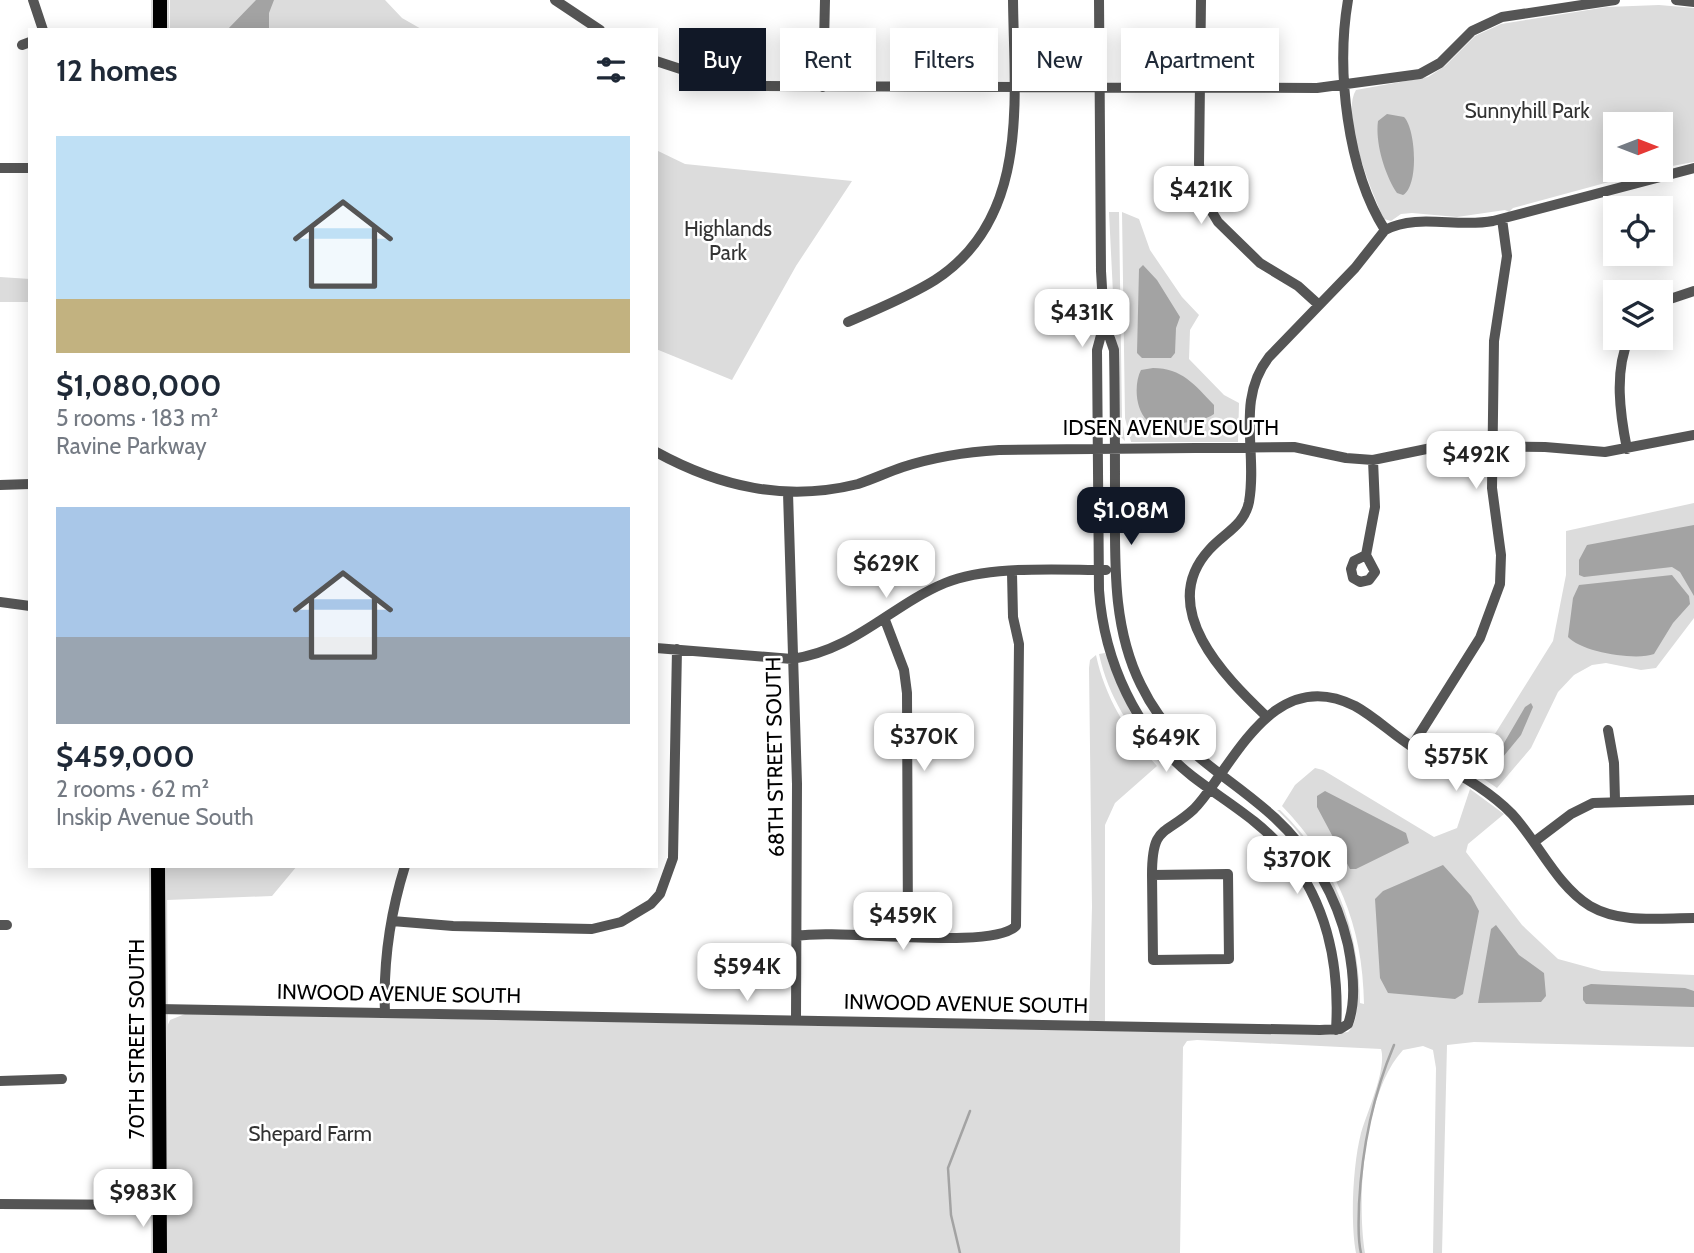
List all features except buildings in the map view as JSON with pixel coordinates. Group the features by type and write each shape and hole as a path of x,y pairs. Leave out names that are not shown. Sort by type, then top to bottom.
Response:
{"main road":[{"path":"160,0 160,28"},
{"name":"70TH STREET SOUTH","path":"158,868 160,1253"}],"street":[{"path":"33,0 42,28"},
{"path":"555,0 597,28"},
{"path":"824,28 825,0"},
{"path":"1013,0 1013,28"},
{"path":"1099,0 1099,28"},
{"path":"1200,0 1200,28"},
{"path":"1348,0 1345,33 1346,85 1353,156 1370,201 1385,230"},
{"path":"1279,89 1346,85 1423,72 1443,61 1472,31 1500,18 1615,0"},
{"path":"1676,0 1694,2"},
{"path":"658,62 736,84 780,86"},
{"path":"876,87 1012,87"},
{"path":"848,322 936,279 975,241 997,205 1007,180 1012,146 1013,91"},
{"path":"1099,91 1104,321 1097,350 1099,570 1105,634 1125,690 1156,740 1182,767 1270,836 1311,889 1324,920 1332,952 1337,982 1336,1030"},
{"path":"1200,91 1199,173 1208,207 1222,226 1262,264 1298,286 1319,305"},
{"path":"0,168 28,168"},
{"path":"1266,716 1230,682 1212,659 1197,628 1191,601 1193,580 1202,559 1235,529 1247,509 1250,397 1259,371 1355,268 1385,230 1410,221 1460,225 1502,219 1694,168"},
{"path":"1412,746 1477,642 1496,598 1502,555 1493,505 1492,447 1494,335 1507,256 1502,219"},
{"path":"1673,298 1694,290"},
{"path":"1104,321 1114,350 1116,570 1121,629 1141,687 1173,735 1219,776 1283,826 1307,854 1326,886 1342,923 1349,954 1353,993 1350,1021 1336,1030"},
{"path":"1626,350 1621,371 1621,418 1627,449"},
{"name":"IDSEN AVENUE SOUTH","path":"658,453 714,480 788,493 858,484 906,466 961,453 1098,448 1299,447 1342,458 1373,460 1431,447 1598,452 1627,449 1694,435"},
{"path":"1366,555 1375,510 1373,460"},
{"path":"0,485 28,484"},
{"name":"68TH STREET SOUTH","path":"788,493 797,784 796,1020"},
{"path":"658,648 792,659 823,652 885,620 908,603 946,583 976,574 1116,570"},
{"path":"797,936 972,937 1002,933 1016,926 1019,644 1013,617 1012,573"},
{"path":"0,602 28,606"},
{"path":"885,620 904,670 907,693 908,936"},
{"path":"392,921 453,926 592,929 621,922 648,907 660,894 673,858 677,649"},
{"path":"1152,875 1228,874 1229,959 1153,960 1152,875 1154,849 1162,833 1194,809 1266,716 1298,700 1332,698 1360,709 1498,801 1573,892 1597,909 1623,918 1694,918"},
{"path":"1608,730 1614,763 1615,800"},
{"path":"1534,842 1581,808 1615,800 1694,800"},
{"path":"385,1013 383,971 405,868"},
{"name":"INWOOD AVENUE SOUTH","path":"158,1009 1336,1030"},
{"path":"0,1081 62,1079"},
{"path":"0,1204 160,1205"}],"green space":[{"path":"170,0 385,0 402,18 420,28 170,28"},
{"name":"Sunnyhill Park","path":"1659,5 1694,8 1694,162 1673,166 1673,112 1603,112 1603,182 1609,182 1513,208 1509,212 1505,210 1457,217 1412,213 1401,214 1391,221 1384,219 1372,192 1355,135 1352,102 1356,90 1428,77 1445,66 1475,36 1501,24 1607,7"},
{"name":"Highlands Park","path":"658,151 685,164 852,181 796,266 732,380 658,350"},
{"path":"1109,212 1119,212 1122,418 1125,441 1120,436"},
{"path":"1122,212 1139,219 1150,250 1182,297 1199,315 1190,330 1189,359 1224,395 1239,403 1238,442 1131,442 1125,418"},
{"path":"0,277 28,279 28,302 0,302"},
{"path":"1694,503 1694,618 1656,668 1641,670 1606,663 1592,665 1574,675 1558,692 1531,748 1497,788 1478,775 1488,745 1553,641 1566,575 1566,531"},
{"path":"1105,653 1129,709 1164,760 1160,763 1130,726 1115,699 1099,654"},
{"path":"1096,655 1105,686 1119,715 1157,766 1115,803 1105,825 1105,1021 1089,1021 1092,907 1089,668 1090,660"},
{"name":"Shepard Farm","path":"1315,768 1323,770 1434,837 1457,828 1470,789 1504,814 1468,844 1466,852 1522,925 1558,959 1602,971 1694,975 1694,1047 1474,1042 1447,1045 1442,1253 1433,1253 1436,1068 1433,1050 1423,1046 1403,1050 1379,1092 1371,1118 1363,1176 1362,1230 1365,1253 1356,1253 1353,1193 1356,1160 1361,1133 1379,1079 1381,1049 1197,1040 1187,1041 1183,1047 1180,1253 168,1253 166,1029 170,1020 185,1014 1324,1035 1348,1032 1355,1018 1357,998 1348,947 1311,851 1298,832 1277,810 1299,830 1316,852 1340,898 1355,949 1360,1003 1364,1004 1358,948 1343,897 1318,850 1282,806 1295,785"},
{"path":"167,868 295,868 272,896 167,900"}],"shaded area":[{"path":"256,0 274,0 269,13 269,28 229,28"},
{"path":"1387,114 1404,117 1411,133 1414,170 1412,181 1403,195 1397,193 1393,186 1380,149 1378,121"},
{"path":"1143,265 1157,280 1180,317 1176,328 1175,353 1171,358 1142,358 1137,353 1139,269"},
{"path":"1153,368 1172,371 1187,379 1214,405 1214,414 1200,420 1181,423 1147,420 1138,403 1137,382 1141,370"},
{"path":"1694,525 1694,596 1680,572 1672,567 1584,577 1579,575 1579,560 1587,545"},
{"path":"1672,575 1689,596 1690,604 1673,623 1654,654 1609,654 1584,647 1568,637 1573,598 1579,585"},
{"path":"1531,703 1533,707 1521,735 1498,763 1497,755 1525,707"},
{"path":"1325,791 1406,833 1409,843 1356,869 1350,869 1317,807 1317,796"},
{"path":"1443,865 1471,896 1479,911 1463,994 1455,999 1388,993 1380,978 1375,899 1383,891"},
{"path":"1496,925 1519,955 1544,973 1546,996 1541,1002 1478,1003 1491,929"},
{"path":"1591,984 1685,988 1694,991 1694,1007 1586,1004 1583,1000 1583,987"}],"waterway":[{"path":"1361,1253 1359,1204 1366,1142 1374,1103 1394,1045"},
{"path":"960,1253 951,1215 948,1168 970,1111"}]}
